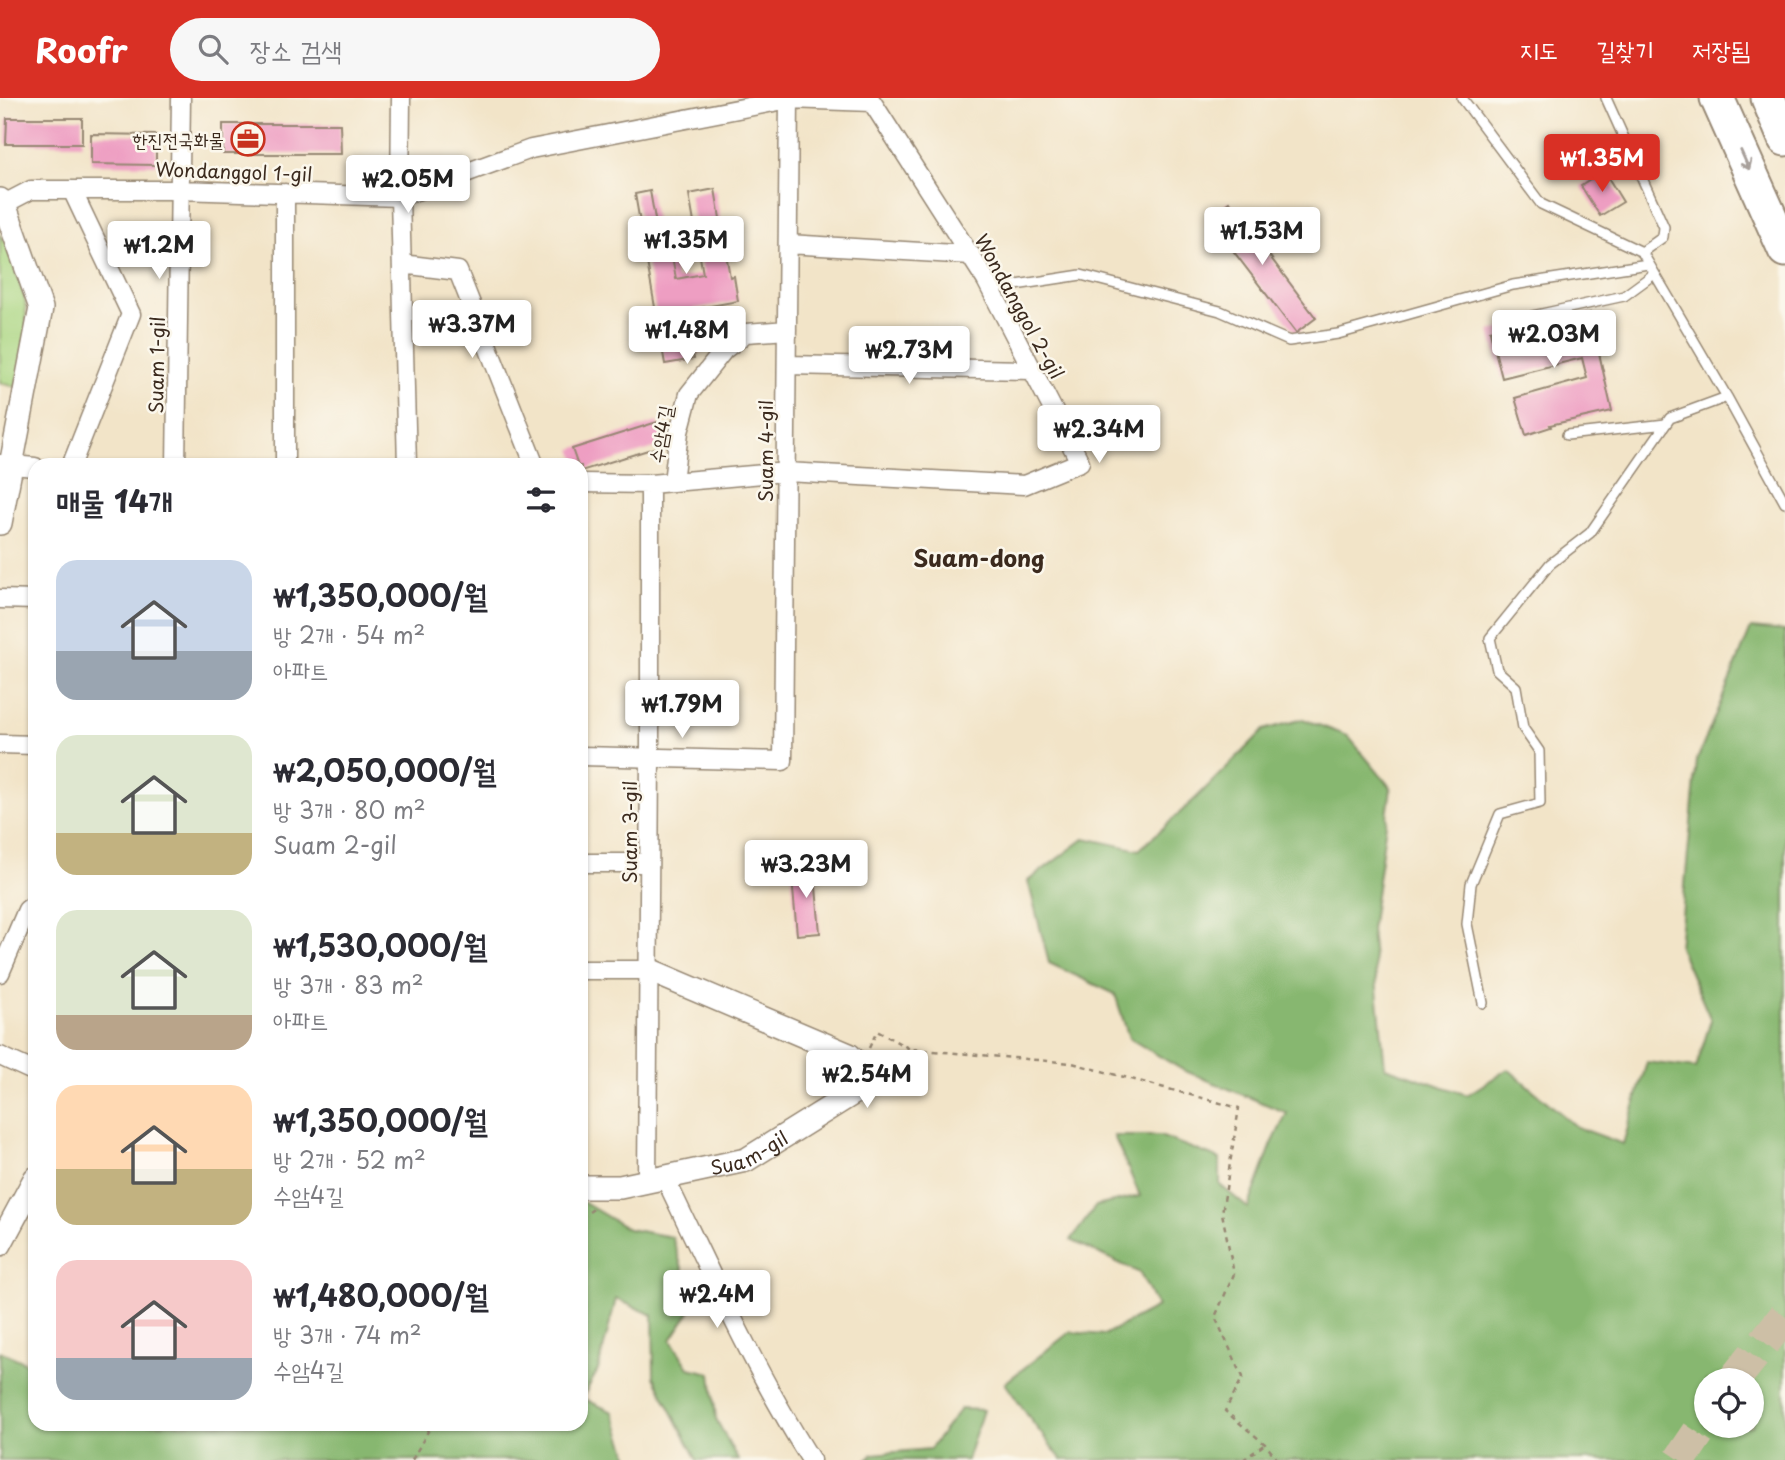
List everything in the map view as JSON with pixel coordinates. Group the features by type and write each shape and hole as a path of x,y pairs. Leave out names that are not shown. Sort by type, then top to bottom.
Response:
{"highway":[{"path":"1717,98 1785,250"},
{"path":"1768,98 1785,139"}],"street":[{"name":"Suam 1-gil","path":"176,458 181,98"},
{"path":"401,98 400,197 407,458"},
{"name":"Wondanggol 1-gil","path":"2,202 32,190 180,190 400,197 531,149 789,99"},
{"name":"Suam 4-gil","path":"650,758 783,761 789,99"},
{"name":"Wondanggol 2-gil","path":"588,483 649,484 786,472 1024,485 1080,462 971,255 872,102 789,99"},
{"path":"72,190 131,314 74,458"},
{"path":"285,193 285,458"},
{"path":"0,523 5,464 41,308 2,202"},
{"path":"788,244 971,255"},
{"path":"402,264 458,271 532,458"},
{"name":"수암4길","path":"673,482 679,432 690,394 724,350 746,333 787,330"},
{"path":"787,365 1032,370"},
{"path":"5,464 28,466"},
{"name":"Suam 3-gil","path":"649,484 649,970 656,1180"},
{"path":"0,598 28,600"},
{"path":"0,744 28,745"},
{"path":"588,756 650,758"},
{"path":"588,863 649,863"},
{"path":"0,973 28,909"},
{"path":"588,970 649,970 849,1055 860,1066"},
{"path":"0,1056 28,1069"},
{"name":"Suam-gil","path":"588,1186 620,1187 746,1160 855,1092 862,1079 860,1066"},
{"path":"656,1180 786,1421 811,1460"},
{"path":"0,1244 28,1192"}],"lane":[{"path":"1462,98 1541,204 1642,253 1727,397 1785,503"},
{"path":"1606,98 1664,227 1663,237 1642,253"},
{"path":"990,289 1081,275 1220,311 1289,341 1338,334 1513,285 1648,264"},
{"path":"1532,316 1624,296 1654,274"},
{"path":"1483,1003 1467,924 1471,884 1500,814 1541,803 1539,751 1523,727 1516,687 1497,670 1490,638 1550,564 1590,533 1670,418 1727,397"},
{"path":"1567,435 1667,424"}],"path":[{"path":"860,1066 877,1031 910,1049 1072,1063 1239,1108 1222,1213 1234,1274 1214,1317 1243,1377 1225,1411 1265,1444 1278,1460"},
{"path":"412,1460 428,1431"},
{"path":"1243,1460 1265,1444"}],"green space":[{"path":"0,235 6,242 25,299 27,329 16,387 0,383"},
{"path":"1751,628 1785,631 1785,1460 1062,1460 1005,1383 1070,1332 1104,1335 1157,1307 1140,1273 1071,1240 1096,1206 1140,1196 1114,1136 1160,1136 1220,1159 1220,1185 1248,1208 1272,1144 1287,1113 1183,1070 1129,1038 1115,994 1049,963 1028,881 1085,838 1139,850 1264,730 1303,719 1348,736 1391,788 1371,930 1385,1067 1467,1095 1508,1069 1577,1127 1623,1144 1647,1062 1696,1068 1711,1020 1679,947 1697,760"},
{"path":"588,1205 628,1229 672,1237 694,1305 671,1340 689,1368 711,1373 716,1419 738,1460 697,1460 654,1377 653,1315 616,1299 598,1370 588,1388"},
{"path":"0,1351 28,1364 28,1431 588,1431 588,1401 613,1412 630,1460 0,1460"},
{"path":"960,1409 983,1410 967,1460 867,1460 873,1454 930,1449"}],"building":[{"path":"7,118 82,118 82,144 6,144"},
{"path":"223,124 340,124 341,154 223,154"},
{"path":"91,134 156,135 156,165 91,164"},
{"path":"1604,171 1623,202 1600,216 1581,186"},
{"path":"715,189 730,277 734,276 738,301 694,309 702,352 693,353 694,359 665,364 635,194 650,191 661,253 671,251 676,279 703,274 689,194"},
{"path":"1229,202 1316,318 1296,333 1208,218"},
{"path":"1590,313 1612,411 1550,425 1551,427 1526,435 1515,398 1587,378 1582,358 1502,378 1490,331 1515,325 1516,331"},
{"path":"657,422 664,445 588,469 588,458 575,458 572,449"},
{"path":"814,864 820,933 797,935 791,866"}],"tunnel":[{"path":"1743,1368 1785,1316"},
{"path":"1680,1460 1695,1438"}],"place":[{"name":"한진전국화물","path":"248,139"}],"district":[{"name":"Suam-dong","path":"979,557"}]}
